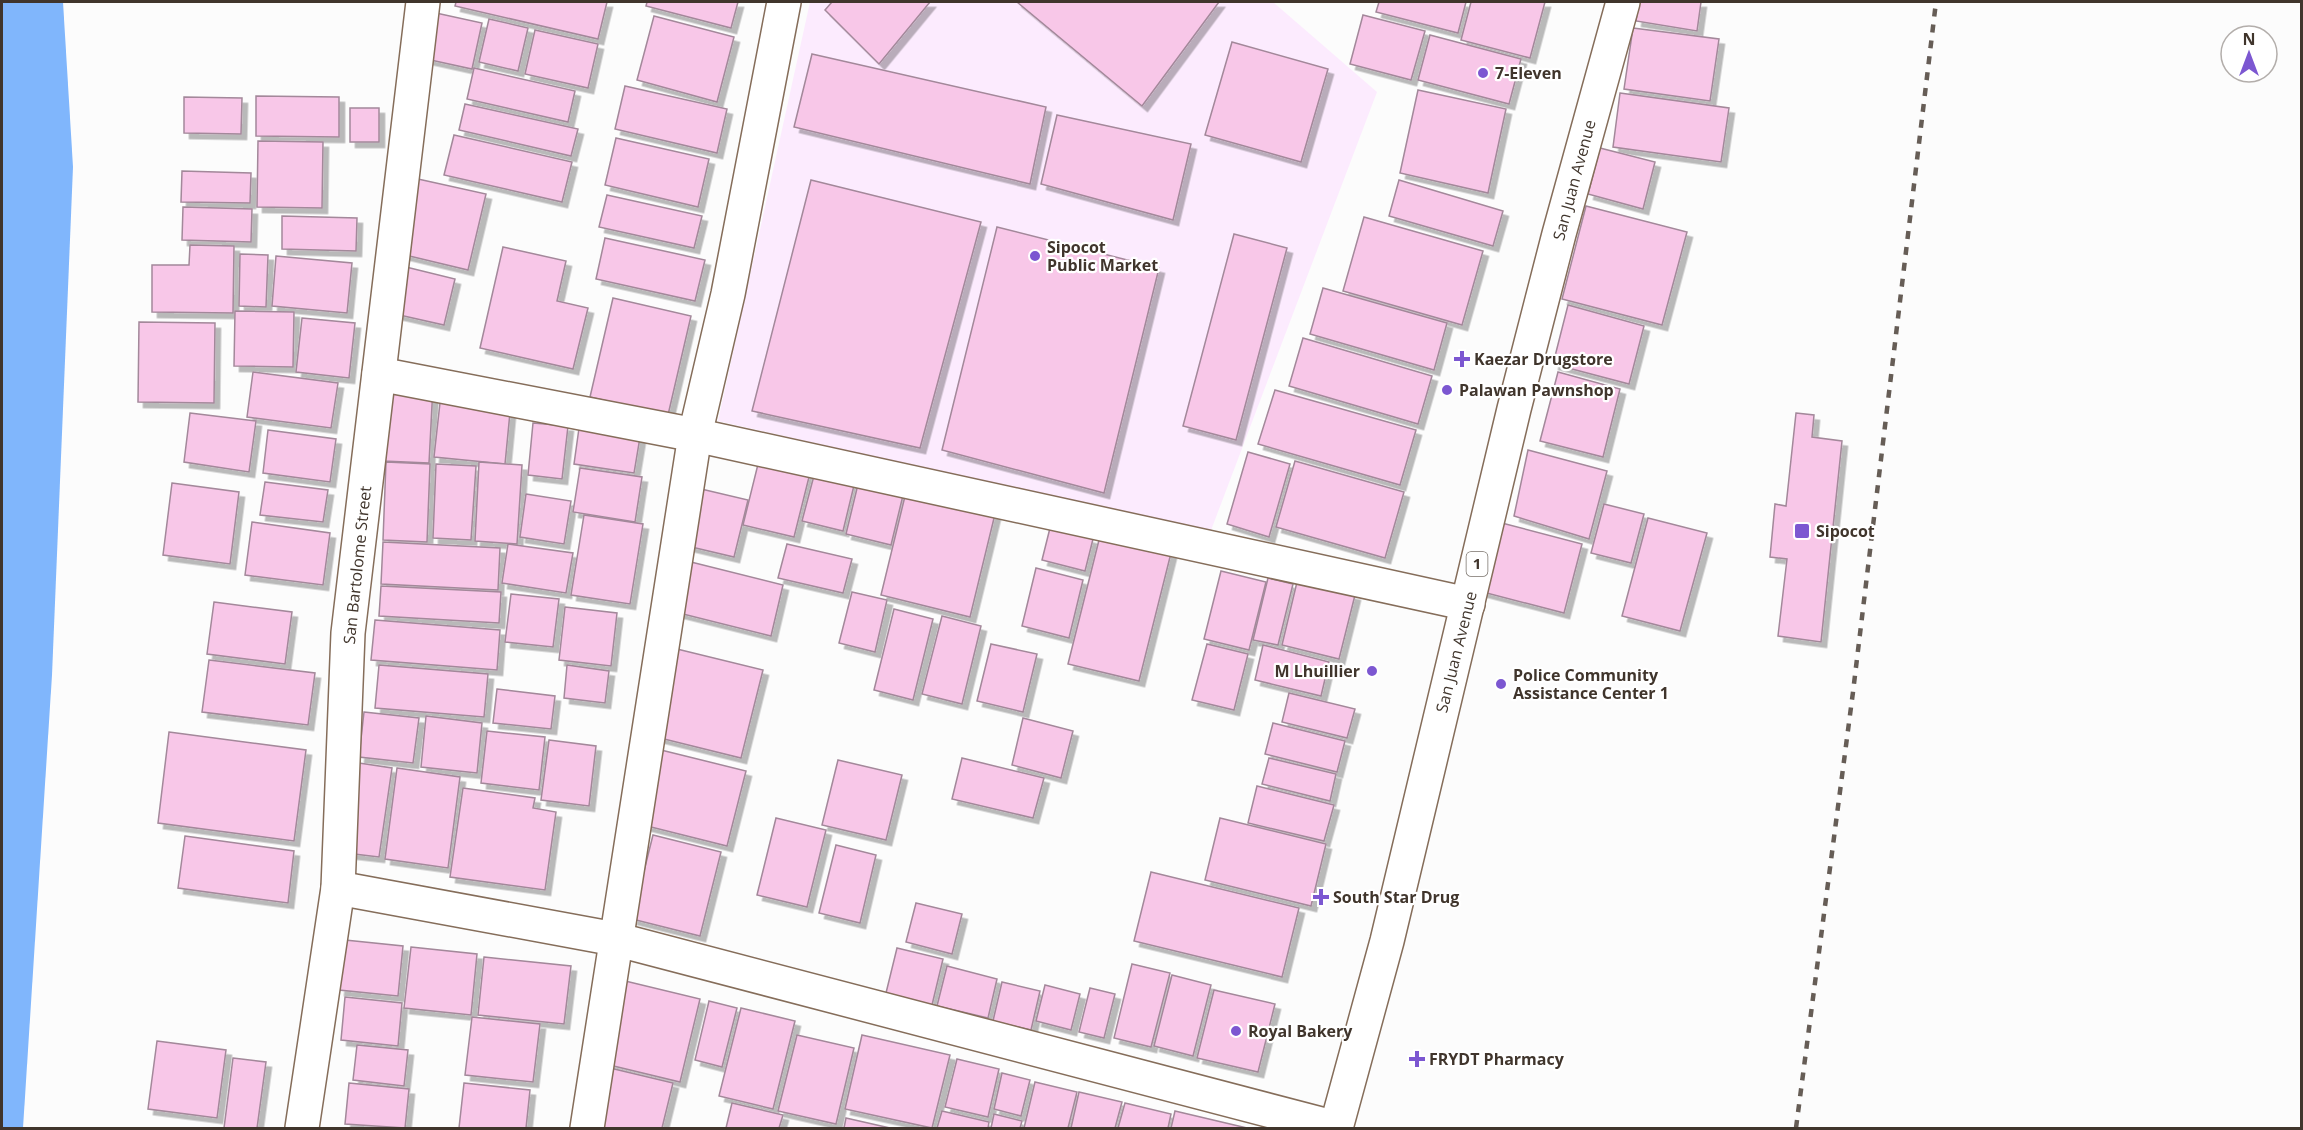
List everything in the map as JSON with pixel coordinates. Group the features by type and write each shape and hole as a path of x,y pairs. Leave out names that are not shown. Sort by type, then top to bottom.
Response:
{"main road":[{"name":"San Bartolome Street","path":"302,1128 338,888 348,633 423,2"},
{"path":"587,1128 695,435 728,294 784,2"},
{"name":"San Juan Avenue","path":"1336,1128 1387,940 1514,409 1559,234 1623,2"},
{"path":"379,374 695,435 1468,604"},
{"path":"338,888 615,939 1336,1128"}],"shaded area":[{"name":"Sipocot Public Market","path":"810,2 1273,2 1377,92 1210,533 718,421"}],"water":[{"path":"2,2 63,2 73,167 52,675 23,1128 2,1128"}],"building":[{"path":"456,2 607,2 598,39 455,6"},
{"path":"647,2 738,2 731,28 646,6"},
{"path":"832,2 930,2 879,64 825,10"},
{"path":"1017,2 1219,2 1142,106"},
{"path":"1379,2 1466,2 1458,33 1376,12"},
{"path":"1471,2 1545,2 1530,58 1461,40"},
{"path":"1639,2 1701,2 1697,31 1636,21"},
{"path":"436,13 482,23 472,69 426,59"},
{"path":"1363,15 1425,31 1411,80 1350,64"},
{"path":"654,16 734,37 717,102 637,80"},
{"path":"489,19 528,28 518,71 479,62"},
{"path":"1633,28 1719,39 1710,101 1624,89"},
{"path":"535,30 598,44 588,88 525,74"},
{"path":"1430,35 1521,59 1509,104 1418,80"},
{"path":"1232,42 1328,69 1301,162 1205,135"},
{"path":"812,54 1046,107 1030,184 794,127"},
{"path":"474,68 575,91 568,122 467,99"},
{"path":"625,86 727,109 717,153 615,129"},
{"path":"1418,90 1506,109 1488,193 1400,173"},
{"path":"1620,93 1729,108 1721,162 1613,147"},
{"path":"256,96 339,97 339,137 256,136"},
{"path":"184,97 242,98 241,134 184,133"},
{"path":"465,104 578,129 571,156 459,130"},
{"path":"350,108 379,108 379,142 350,142"},
{"path":"1057,115 1191,144 1173,220 1041,184"},
{"path":"454,135 572,162 562,202 444,175"},
{"path":"616,138 709,159 698,207 605,185"},
{"path":"258,141 323,142 322,208 257,207"},
{"path":"1600,148 1655,162 1643,209 1588,194"},
{"path":"182,171 251,173 250,203 181,202"},
{"path":"418,179 486,194 468,270 401,254"},
{"path":"811,180 981,222 920,448 752,411"},
{"path":"1399,180 1503,211 1493,246 1389,216"},
{"path":"607,195 702,216 694,248 599,227"},
{"path":"1586,206 1687,232 1662,325 1562,299"},
{"path":"183,207 252,209 251,242 182,240"},
{"path":"282,216 357,218 356,251 282,249"},
{"path":"1364,217 1483,251 1462,325 1343,291"},
{"path":"997,227 1159,268 1104,493 942,450"},
{"path":"1234,234 1287,248 1236,440 1183,426"},
{"path":"605,238 705,260 695,301 596,279"},
{"path":"190,245 234,246 233,313 152,312 152,265 189,265"},
{"path":"503,247 566,261 557,301 588,308 573,369 480,348"},
{"path":"240,254 268,255 266,307 239,306"},
{"path":"276,256 352,263 347,313 272,306"},
{"path":"406,267 455,279 444,325 395,314"},
{"path":"1323,288 1447,323 1434,370 1310,334"},
{"path":"613,298 691,316 668,415 590,397"},
{"path":"1568,305 1644,326 1629,384 1553,364"},
{"path":"235,311 294,312 293,367 234,366"},
{"path":"302,318 355,323 349,378 296,372"},
{"path":"139,322 215,323 214,403 138,402"},
{"path":"1303,338 1432,376 1418,424 1289,386"},
{"path":"253,372 338,383 331,428 247,417"},
{"path":"1558,372 1620,389 1603,457 1540,441"},
{"path":"386,385 433,386 429,463 383,461"},
{"path":"1275,390 1416,430 1400,485 1258,444"},
{"path":"441,394 511,402 505,464 434,457"},
{"path":"190,413 256,421 249,472 184,462"},
{"name":"Sipocot","path":"1796,413 1814,415 1812,437 1842,441 1821,642 1778,636 1787,559 1770,557 1775,504 1786,506"},
{"path":"580,421 641,431 634,473 574,464"},
{"path":"533,423 568,426 562,479 528,475"},
{"path":"268,430 336,439 330,482 263,473"},
{"path":"1528,450 1607,471 1589,539 1514,516"},
{"path":"761,452 812,465 794,537 743,525"},
{"path":"1248,452 1290,464 1269,537 1227,524"},
{"path":"1295,461 1404,492 1385,558 1276,527"},
{"path":"386,462 430,464 427,542 383,540"},
{"path":"479,462 522,465 517,544 475,541"},
{"path":"436,464 476,466 471,540 433,538"},
{"path":"580,468 642,477 635,522 573,512"},
{"path":"816,468 856,477 843,531 802,521"},
{"path":"860,476 905,487 891,545 846,534"},
{"path":"265,482 328,490 323,522 260,515"},
{"path":"172,483 239,492 230,564 163,555"},
{"path":"697,488 748,500 734,557 683,545"},
{"path":"906,492 995,514 970,617 881,595"},
{"path":"526,494 571,501 564,544 520,537"},
{"path":"1604,504 1644,514 1631,563 1591,553"},
{"path":"584,515 643,524 630,604 571,595"},
{"path":"1648,518 1707,533 1680,631 1622,616"},
{"path":"252,522 330,533 323,585 245,575"},
{"path":"1498,522 1582,544 1564,613 1479,591"},
{"path":"1050,528 1093,539 1085,571 1042,560"},
{"path":"1100,536 1171,553 1139,681 1068,664"},
{"path":"383,542 500,548 498,590 381,584"},
{"path":"508,544 573,553 566,593 502,583"},
{"path":"787,544 852,559 843,593 778,578"},
{"path":"683,560 783,585 771,636 671,611"},
{"path":"1036,568 1083,580 1069,638 1022,626"},
{"path":"1221,571 1266,582 1249,650 1204,639"},
{"path":"1268,578 1293,584 1278,645 1253,640"},
{"path":"1297,582 1355,595 1339,659 1282,645"},
{"path":"381,586 501,592 499,623 379,616"},
{"path":"852,592 887,600 875,652 839,643"},
{"path":"511,594 559,599 553,647 505,642"},
{"path":"214,602 292,612 285,664 207,654"},
{"path":"565,607 617,613 611,666 559,660"},
{"path":"894,609 933,619 913,700 874,690"},
{"path":"942,616 981,626 962,704 922,694"},
{"path":"375,620 500,630 497,670 371,660"},
{"path":"991,644 1037,654 1023,712 977,701"},
{"path":"1207,644 1248,654 1234,710 1192,700"},
{"path":"1263,645 1329,662 1321,696 1255,680"},
{"path":"677,649 763,670 741,758 656,737"},
{"path":"209,660 315,673 308,725 202,712"},
{"path":"379,665 488,674 484,717 375,708"},
{"path":"567,665 609,671 605,703 564,698"},
{"path":"497,689 555,696 551,729 493,723"},
{"path":"1289,693 1355,709 1347,738 1282,722"},
{"path":"364,712 419,718 413,763 359,757"},
{"path":"426,716 482,723 477,773 421,767"},
{"path":"1023,718 1073,731 1061,778 1012,765"},
{"path":"1273,723 1345,741 1337,772 1265,754"},
{"path":"487,731 545,737 539,790 481,783"},
{"path":"169,732 306,750 294,841 158,823"},
{"path":"549,740 596,746 589,806 541,800"},
{"path":"661,750 746,771 727,846 643,825"},
{"path":"962,758 1044,778 1033,818 952,799"},
{"path":"1269,758 1336,774 1330,801 1262,784"},
{"path":"838,760 902,775 886,840 822,825"},
{"path":"359,763 392,768 379,857 346,853"},
{"path":"397,768 460,777 448,868 385,859"},
{"path":"1257,786 1334,805 1324,841 1248,823"},
{"path":"463,788 535,798 533,808 556,812 545,890 450,877"},
{"path":"776,818 826,830 807,907 757,895"},
{"path":"1220,818 1326,844 1311,906 1205,880"},
{"path":"653,835 721,852 700,936 632,919"},
{"path":"185,836 294,851 288,903 178,888"},
{"path":"836,845 876,855 860,923 819,913"},
{"path":"1151,872 1299,908 1282,977 1134,941"},
{"path":"916,903 962,914 952,954 906,942"},
{"path":"345,940 403,946 398,996 339,990"},
{"path":"411,947 477,954 471,1015 404,1008"},
{"path":"897,948 943,959 932,1005 886,993"},
{"path":"484,957 571,966 564,1024 478,1015"},
{"path":"1132,964 1170,973 1151,1047 1114,1038"},
{"path":"947,966 997,979 988,1018 937,1006"},
{"path":"1172,975 1211,985 1193,1056 1154,1046"},
{"path":"617,979 700,999 680,1082 597,1062"},
{"path":"1002,982 1040,991 1031,1030 993,1021"},
{"path":"1045,985 1080,994 1071,1030 1036,1021"},
{"path":"1090,988 1115,994 1104,1038 1079,1032"},
{"name":"Royal Bakery","path":"1214,990 1275,1004 1258,1072 1197,1058"},
{"path":"345,997 402,1003 398,1046 341,1040"},
{"path":"709,1001 737,1008 722,1067 695,1060"},
{"path":"741,1008 795,1021 773,1109 719,1096"},
{"path":"472,1017 540,1024 533,1082 465,1075"},
{"path":"797,1035 854,1048 836,1124 778,1111"},
{"path":"862,1035 950,1055 932,1128 845,1109"},
{"path":"157,1041 226,1050 217,1118 148,1109"},
{"path":"357,1045 408,1050 404,1086 353,1080"},
{"path":"233,1058 266,1062 257,1128 224,1128"},
{"path":"957,1059 999,1069 988,1117 945,1107"},
{"path":"610,1068 673,1083 662,1128 596,1128"},
{"path":"1002,1073 1030,1080 1021,1116 994,1109"},
{"path":"1035,1082 1077,1092 1068,1128 1024,1128"},
{"path":"349,1083 409,1089 405,1128 345,1124"},
{"path":"464,1083 530,1090 526,1128 459,1128"},
{"path":"1079,1092 1122,1102 1115,1128 1071,1128"},
{"path":"732,1103 783,1115 779,1128 726,1128"},
{"path":"1125,1103 1171,1114 1168,1128 1118,1128"},
{"path":"942,1111 989,1122 988,1128 937,1128"},
{"path":"1175,1111 1247,1128 1171,1128"},
{"path":"994,1114 1022,1121 1020,1128 991,1128"},
{"path":"846,1118 890,1128 844,1128"}],"railway":[{"path":"1796,1128 1853,692 1936,2"}],"place":[{"name":"7-Eleven","path":"1483,73"},
{"name":"Sipocot Public Market","path":"1035,256"},
{"name":"Kaezar Drugstore","path":"1462,359"},
{"name":"Palawan Pawnshop","path":"1447,390"},
{"name":"Sipocot","path":"1802,531"},
{"name":"M Lhuillier","path":"1372,671"},
{"name":"Police Community Assistance Center 1","path":"1501,684"},
{"name":"South Star Drug","path":"1321,897"},
{"name":"Royal Bakery","path":"1236,1031"},
{"name":"FRYDT Pharmacy","path":"1417,1059"}]}
